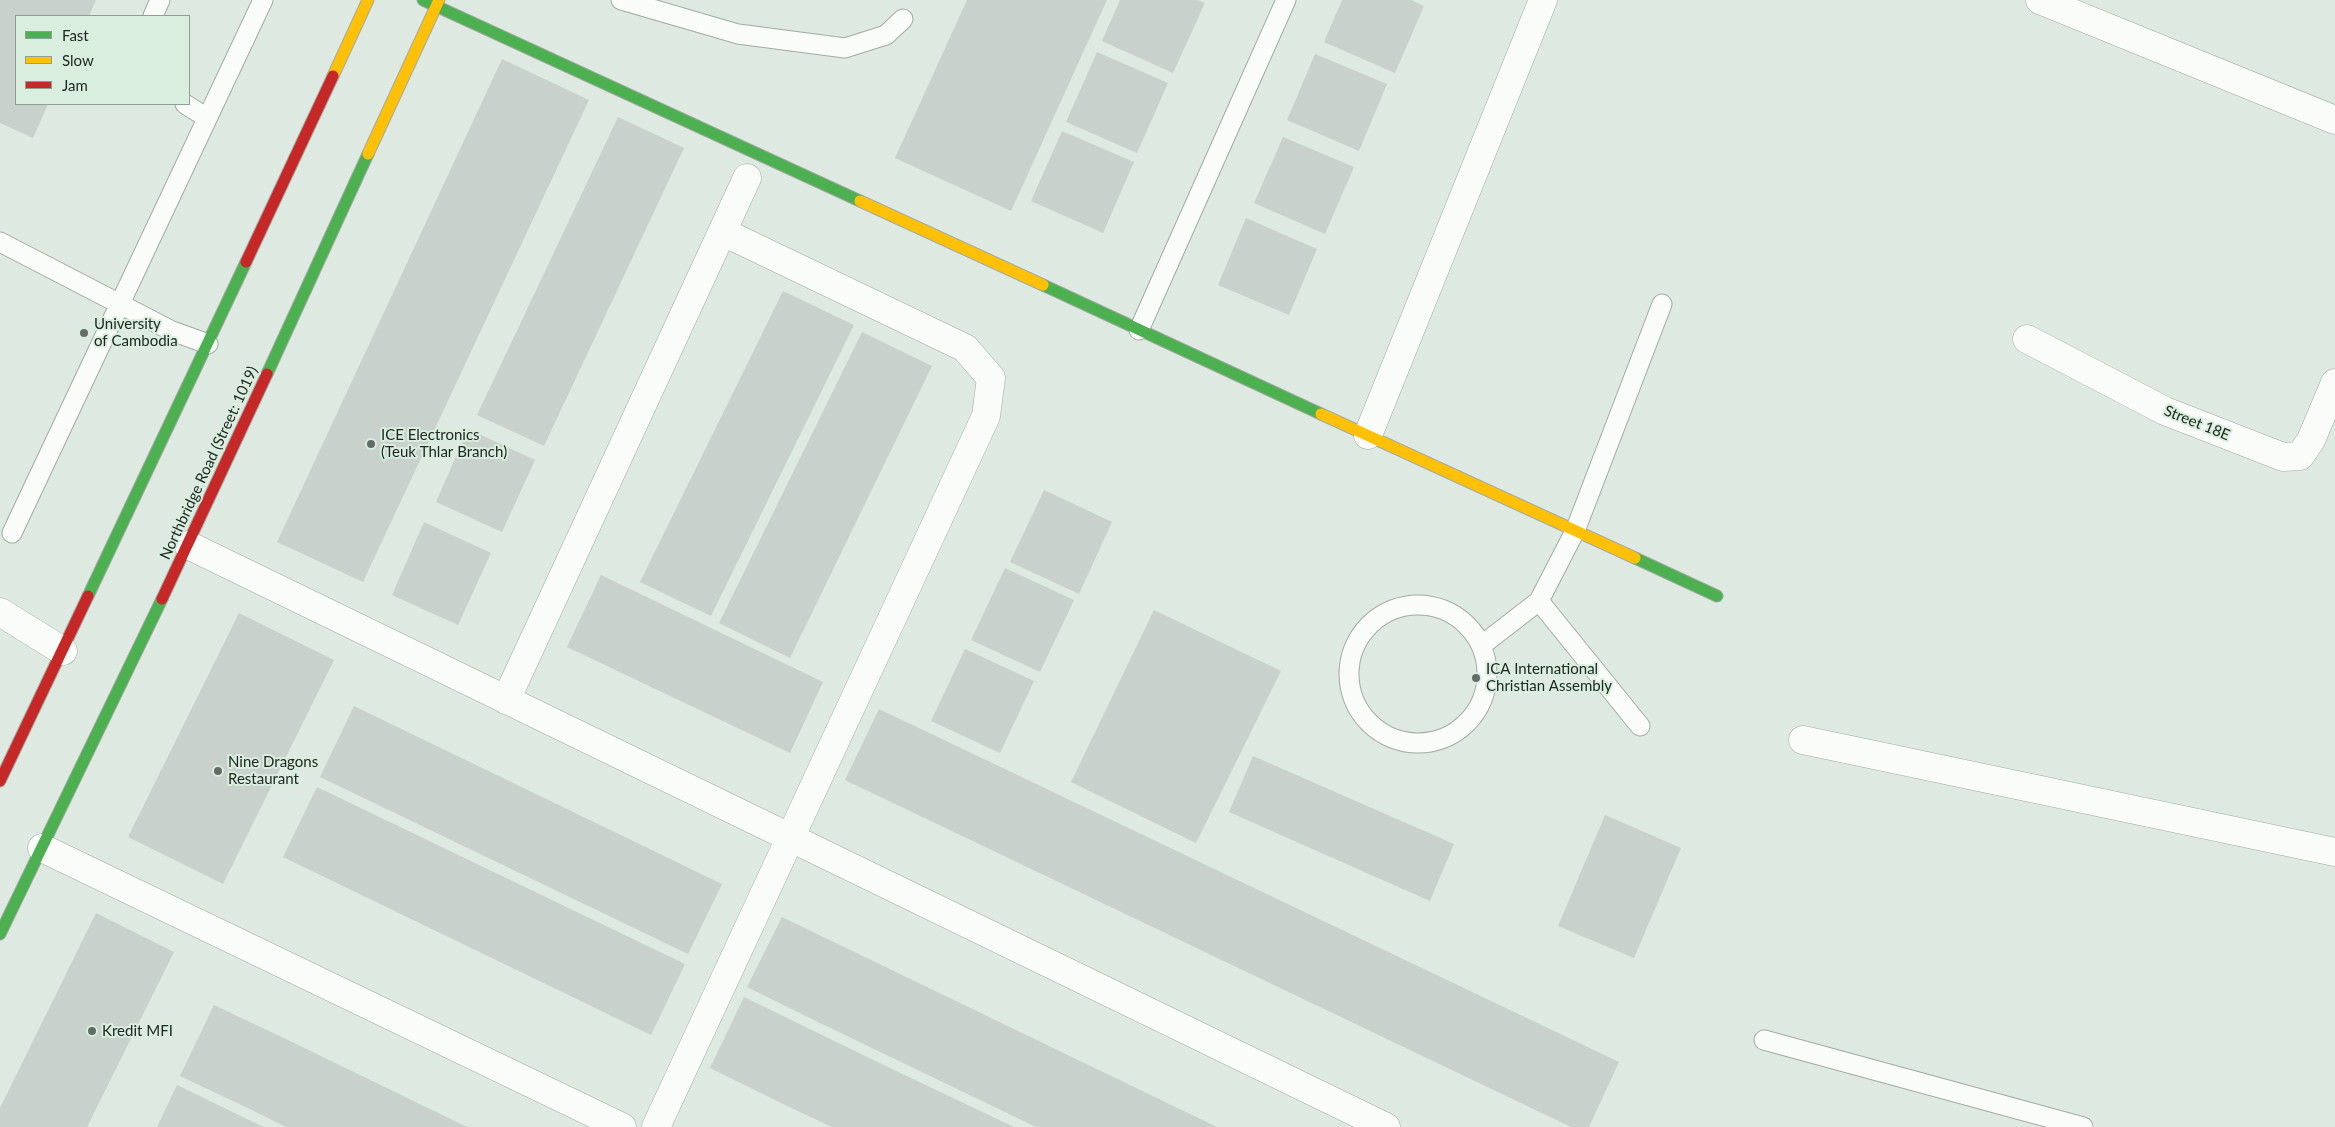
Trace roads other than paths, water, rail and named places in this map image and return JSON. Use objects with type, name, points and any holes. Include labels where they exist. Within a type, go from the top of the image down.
[{"type":"main road","points":[[0,781],[208,344],[368,0]]},
{"type":"main road","points":[[423,0],[438,3],[753,166],[1139,330],[1717,596]]},
{"type":"main road","name":"Northbridge Road (Street: 1019)","points":[[0,934],[188,545],[438,3]]},
{"type":"street","points":[[1368,436],[1543,0]]},
{"type":"street","points":[[2040,0],[2335,120]]},
{"type":"street","points":[[506,700],[753,166]]},
{"type":"street","points":[[656,1127],[986,416],[991,378],[965,348],[723,232]]},
{"type":"street","name":"Street 18E","points":[[2027,339],[2166,412],[2283,457],[2300,456],[2311,440],[2335,383]]},
{"type":"street","points":[[188,545],[1386,1127]]},
{"type":"street","points":[[0,612],[62,651]]},
{"type":"street","points":[[1803,740],[2335,852]]},
{"type":"street","points":[[42,848],[622,1127]]},
{"type":"lane","points":[[152,15],[160,0]]},
{"type":"lane","points":[[12,533],[263,0]]},
{"type":"lane","points":[[621,0],[738,34],[845,48],[886,35],[903,19]]},
{"type":"lane","points":[[1139,330],[1286,0]]},
{"type":"lane","points":[[187,105],[207,118]]},
{"type":"lane","points":[[0,242],[172,331],[208,344]]},
{"type":"lane","points":[[1482,645],[1539,601],[1574,531],[1662,304]]},
{"type":"lane","points":[[1539,601],[1640,726]]},
{"type":"lane","points":[[1425,604],[1449,611],[1468,625],[1482,645],[1488,668],[1486,692],[1476,714],[1458,731],[1440,740],[1419,743],[1399,740],[1380,733],[1365,719],[1354,702],[1348,678],[1351,654],[1362,632],[1379,616],[1401,606],[1425,604]]},
{"type":"lane","points":[[1764,1040],[2083,1127]]},
{"type":"place","name":"University of Cambodia","points":[[84,333]]},
{"type":"place","name":"ICE Electronics (Teuk Thlar Branch)","points":[[371,444]]},
{"type":"place","name":"ICA International Christian Assembly","points":[[1476,678]]},
{"type":"place","name":"Nine Dragons Restaurant","points":[[218,771]]},
{"type":"place","name":"Kredit MFI","points":[[92,1031]]}]
